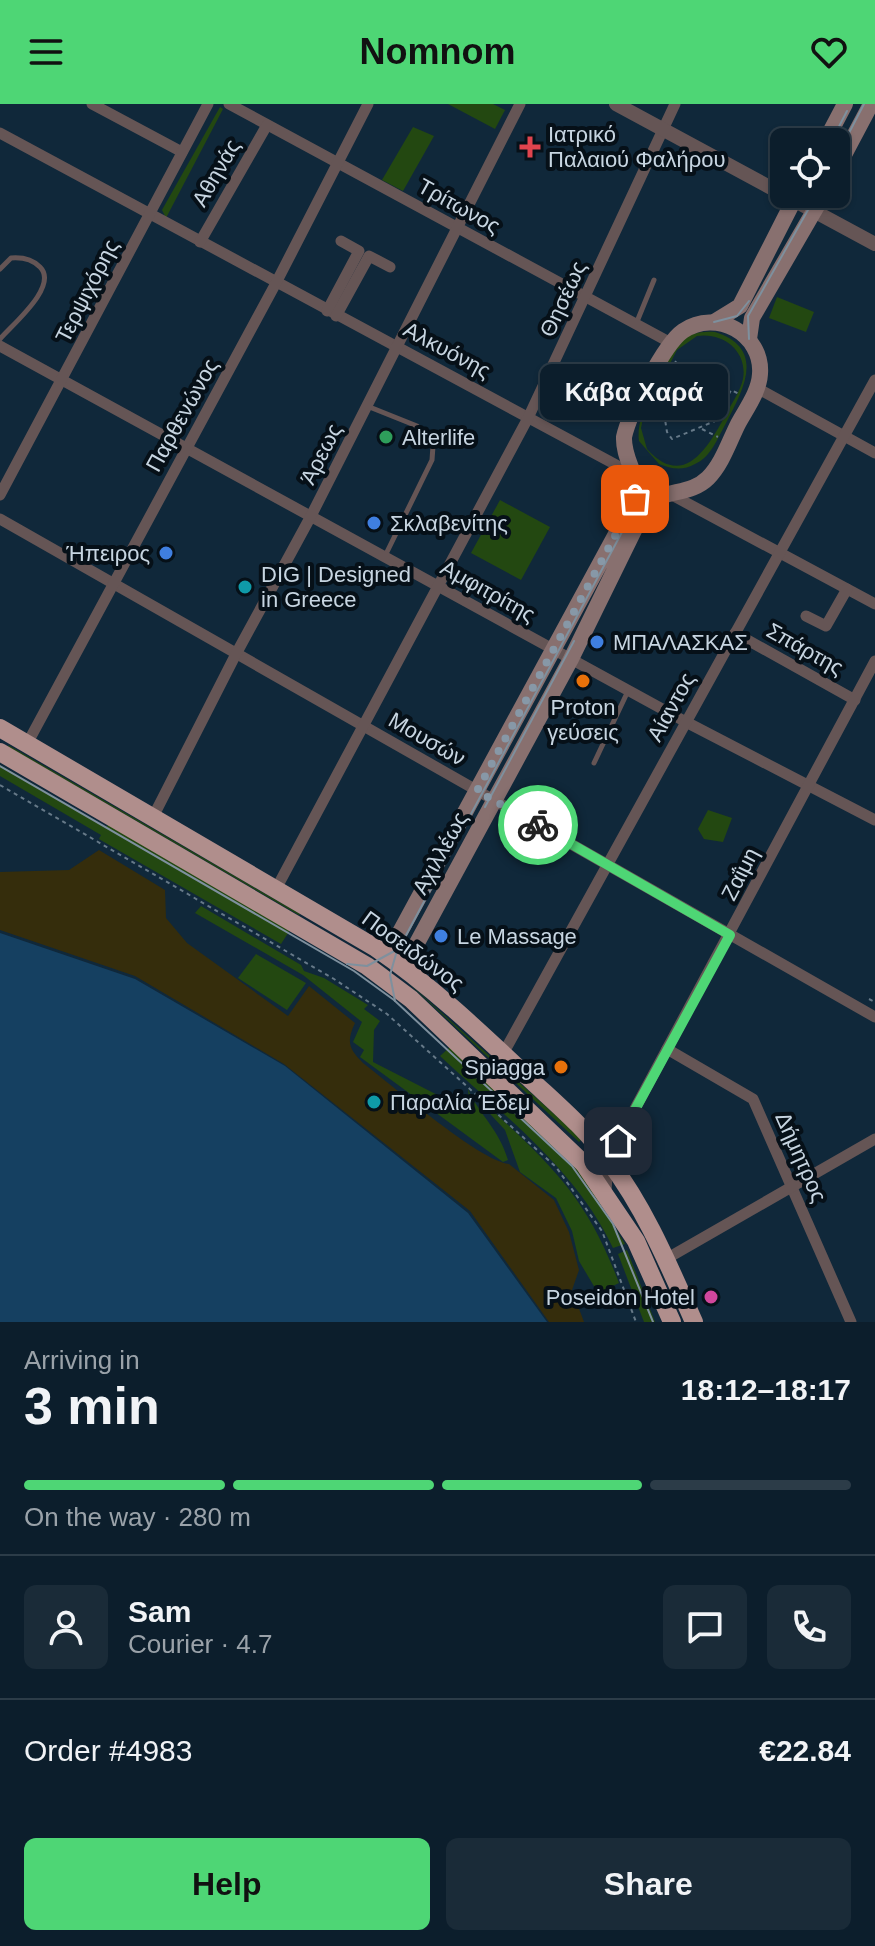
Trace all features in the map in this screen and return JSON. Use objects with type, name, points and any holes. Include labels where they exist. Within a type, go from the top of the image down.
[{"type":"highway","name":"Ποσειδώνος","points":[[0,728],[404,967],[503,1054],[589,1136],[608,1159],[639,1206],[694,1322]]},
{"type":"highway","name":"Ποσειδώνος","points":[[0,752],[390,983],[562,1141],[606,1192],[636,1241],[672,1322]]},
{"type":"main road","points":[[832,128],[845,104]]},
{"type":"main road","points":[[850,144],[871,104]]},
{"type":"main road","points":[[714,322],[737,329],[749,339],[760,362],[754,394],[707,479],[688,491],[641,502],[635,475],[625,454],[626,429],[667,349],[690,327],[714,322],[740,306],[789,208]]},
{"type":"main road","points":[[749,339],[752,318],[817,208]]},
{"type":"main road","name":"Αλκυόνης","points":[[635,475],[670,494]]},
{"type":"main road","name":"Αχιλλέως","points":[[383,954],[393,945],[552,648],[641,502]]},
{"type":"main road","name":"Αχιλλέως","points":[[404,967],[571,659],[641,502]]},
{"type":"street","points":[[92,104],[182,152]]},
{"type":"street","name":"Τερψιχόρης","points":[[0,495],[208,104]]},
{"type":"street","name":"Τρίτωνος","points":[[229,104],[636,325],[667,349]]},
{"type":"street","name":"Παρθενώνος","points":[[27,744],[276,283],[368,104]]},
{"type":"street","name":"Άρεως","points":[[152,819],[311,516],[520,104]]},
{"type":"street","points":[[616,104],[770,184]]},
{"type":"street","name":"Θησέως","points":[[276,889],[528,418],[675,104]]},
{"type":"street","name":"Αθηνάς","points":[[200,242],[267,125]]},
{"type":"street","name":"Αλκυόνης","points":[[0,133],[635,475]]},
{"type":"street","points":[[811,208],[875,244]]},
{"type":"street","points":[[331,313],[359,251],[341,241]]},
{"type":"street","points":[[331,313],[369,256],[390,267]]},
{"type":"street","name":"Αμφιτρίτης","points":[[0,346],[686,722],[875,820]]},
{"type":"street","name":"Αίαντος","points":[[503,1054],[875,380]]},
{"type":"street","points":[[754,394],[875,453]]},
{"type":"street","name":"Αλκυόνης","points":[[670,494],[875,604]]},
{"type":"street","name":"Μουσών","points":[[0,519],[875,1017]]},
{"type":"street","points":[[806,616],[826,626],[847,589]]},
{"type":"street","name":"Σπάρτης","points":[[735,633],[855,700]]},
{"type":"street","name":"Ζαΐμη","points":[[606,1192],[608,1159],[875,661]]},
{"type":"street","name":"Δήμητρος","points":[[667,1049],[753,1099],[851,1322]]},
{"type":"street","points":[[666,1259],[875,1139]]},
{"type":"lane","points":[[0,269],[11,258],[27,258],[44,271],[46,278],[44,290],[0,339]]},
{"type":"lane","points":[[636,325],[654,280]]},
{"type":"lane","points":[[367,406],[417,426],[433,446],[432,460],[385,557]]},
{"type":"lane","points":[[594,763],[629,690]]},
{"type":"path","points":[[667,349],[678,362],[661,394],[668,435],[676,440],[715,421],[731,390],[754,394]]},
{"type":"path","points":[[701,429],[728,443]]},
{"type":"path","points":[[0,785],[334,979],[387,1014],[523,1135],[580,1196],[602,1231],[636,1322]]},
{"type":"path","points":[[869,999],[875,1002]]},
{"type":"green space","points":[[448,104],[493,104],[505,110],[495,129]]},
{"type":"green space","points":[[220,107],[223,109],[166,218],[162,210]]},
{"type":"green space","points":[[413,127],[434,136],[403,191],[382,180]]},
{"type":"green space","points":[[777,297],[814,312],[806,332],[769,318]]},
{"type":"green space","points":[[701,332],[715,332],[741,349],[746,360],[746,372],[738,399],[705,457],[686,468],[659,464],[639,441],[641,418],[651,389],[679,342]],"holes":[[[697,336],[724,340],[732,346],[742,360],[743,379],[702,452],[683,465],[672,465],[647,449],[641,428],[644,414],[677,350]]]},
{"type":"green space","points":[[500,500],[550,527],[521,580],[471,553]]},
{"type":"green space","points":[[8,745],[300,914],[299,915]]},
{"type":"green space","points":[[0,765],[106,827],[109,824],[290,930],[281,944],[104,842],[99,839],[101,835],[0,776]]},
{"type":"green space","points":[[708,810],[732,818],[723,842],[704,839],[698,829]]},
{"type":"green space","points":[[201,906],[301,965],[304,971],[324,978],[368,1005],[364,1009],[380,1021],[374,1030],[373,1062],[463,1108],[469,1101],[468,1089],[500,1140],[508,1160],[503,1162],[360,1057],[364,1050],[353,1042],[362,1022],[303,975],[195,913]]},
{"type":"green space","points":[[256,954],[306,983],[287,1010],[238,978]]},
{"type":"green space","points":[[403,978],[582,1139],[579,1142]]},
{"type":"green space","points":[[450,1047],[582,1174],[625,1244],[613,1248],[598,1219],[559,1168],[440,1056]]},
{"type":"green space","points":[[480,1099],[563,1181],[593,1226],[619,1283],[598,1293],[579,1261],[572,1231],[556,1198],[520,1172],[505,1130],[478,1101]]},
{"type":"green space","points":[[627,1250],[655,1322],[644,1322],[618,1254]]},
{"type":"sand","name":"Παραλία Έδεμ","points":[[99,850],[165,890],[166,918],[187,943],[288,1016],[309,986],[355,1023],[350,1045],[363,1063],[457,1136],[477,1150],[509,1164],[554,1200],[569,1232],[579,1270],[572,1290],[584,1322],[549,1322],[470,1211],[284,1064],[135,976],[0,930],[0,872],[69,870]]},
{"type":"water","points":[[0,933],[135,979],[285,1066],[468,1213],[547,1322],[0,1322]]},
{"type":"tram line","points":[[850,131],[864,104]]},
{"type":"tram line","points":[[838,128],[847,111]]},
{"type":"tram line","points":[[749,339],[748,316],[809,208]]},
{"type":"tram line","points":[[714,322],[737,316],[749,301]]},
{"type":"tram line","points":[[395,1001],[390,975],[396,954],[629,519],[635,499]]},
{"type":"tram line","points":[[485,807],[574,641]]},
{"type":"tram line","points":[[0,766],[354,971],[394,1000],[572,1166],[613,1224],[653,1322]]},
{"type":"tram line","points":[[347,964],[367,966],[398,949]]},
{"type":"way so far","points":[[538,825],[477,791],[635,499]]},
{"type":"place","name":"Ιατρικό Παλαιού Φαλήρου","points":[[530,147]]},
{"type":"place","name":"Alterlife","points":[[386,437]]},
{"type":"place","name":"Κάβα Χαρά","points":[[635,499]]},
{"type":"place","name":"Σκλαβενίτης","points":[[374,523]]},
{"type":"place","name":"Ήπειρος","points":[[166,553]]},
{"type":"place","name":"DIG | Designed in Greece","points":[[245,587]]},
{"type":"place","name":"ΜΠΑΛΑΣΚΑΣ","points":[[597,642]]},
{"type":"place","name":"Proton γεύσεις","points":[[583,681]]},
{"type":"place","name":"Le Massage","points":[[441,936]]},
{"type":"place","name":"Spiagga","points":[[561,1067]]},
{"type":"place","name":"Παραλία Έδεμ","points":[[374,1102]]},
{"type":"place","name":"Poseidon Hotel","points":[[711,1297]]},
{"type":"route","points":[[538,825],[730,935],[618,1141]]}]
